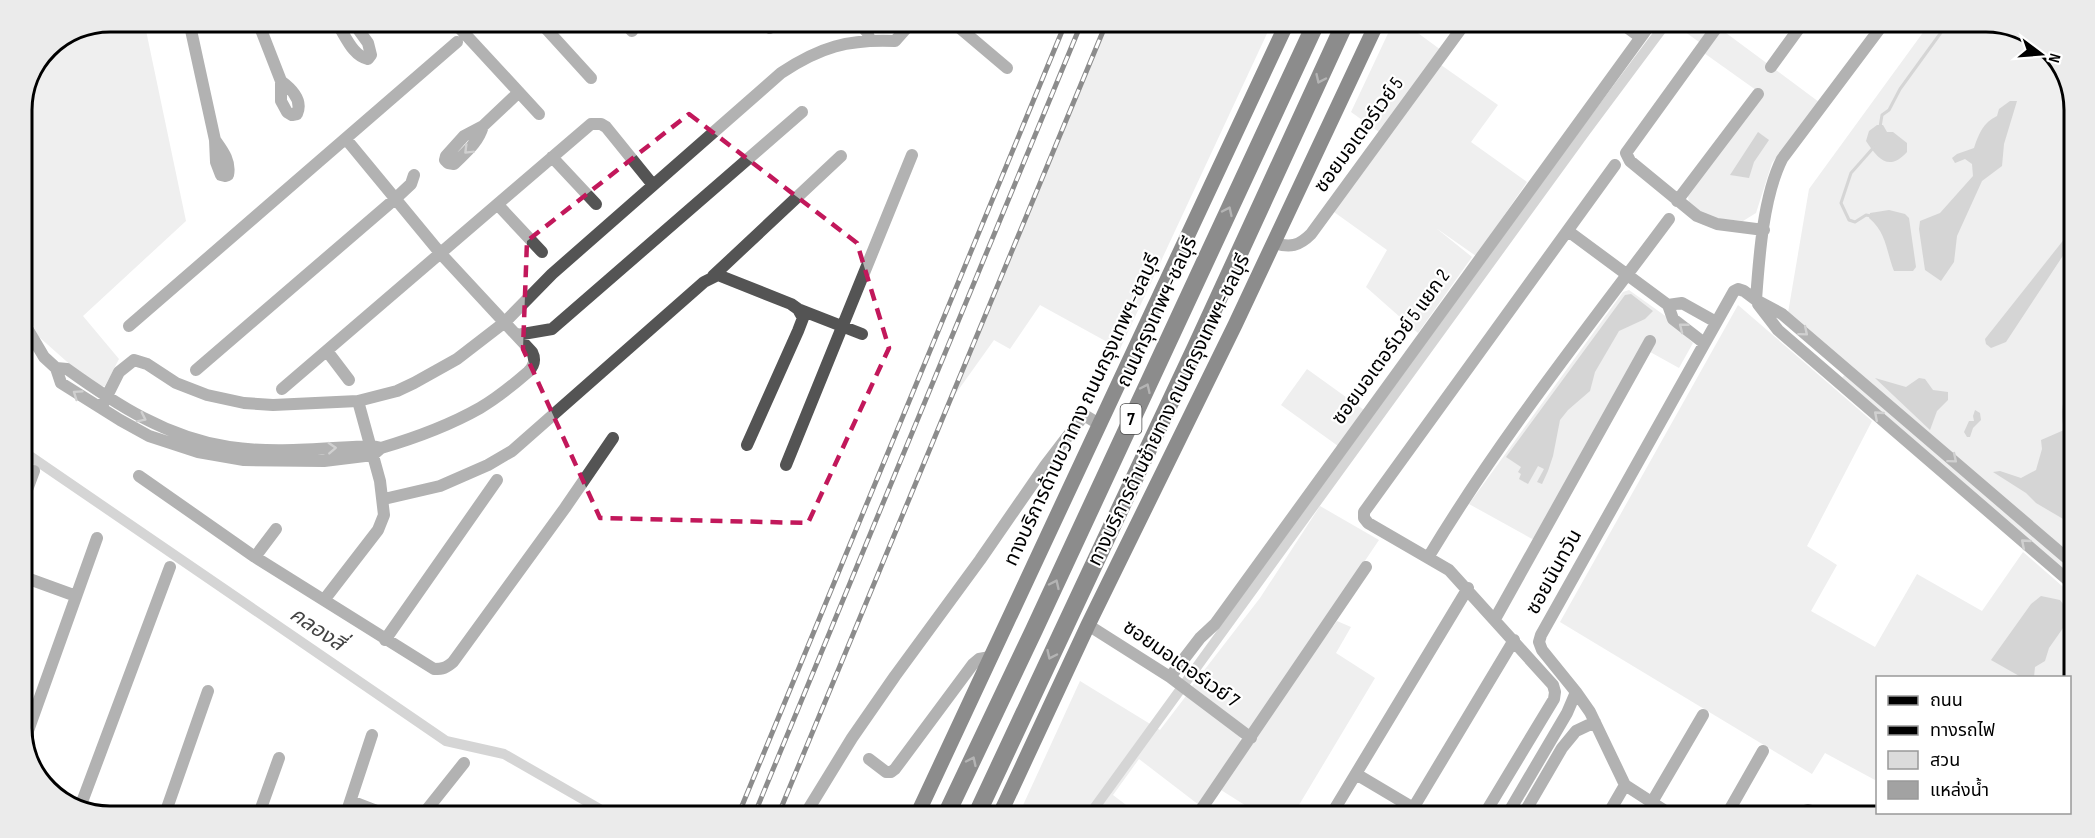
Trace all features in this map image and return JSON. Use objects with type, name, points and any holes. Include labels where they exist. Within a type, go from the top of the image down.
[{"type":"highway","name":"ถนนกรุงเทพฯ-ชลบุรี","points":[[950,806],[1312,31]]},
{"type":"highway","name":"7","points":[[981,806],[1341,31]]},
{"type":"main road","name":"ทางบริการด้านขวาทาง ถนนกรุงเทพฯ-ชลบุรี","points":[[921,806],[1283,31]]},
{"type":"main road","name":"ทางบริการด้านซ้ายทาง ถนนกรุงเทพฯ-ชลบุรี","points":[[1004,806],[1088,625],[1274,243],[1373,31]]},
{"type":"street","points":[[191,31],[215,140]]},
{"type":"street","points":[[262,31],[281,81]]},
{"type":"street","points":[[342,31],[354,50],[361,57],[368,59],[371,55],[368,43],[360,31]]},
{"type":"street","points":[[462,31],[539,114]]},
{"type":"street","points":[[548,31],[591,78]]},
{"type":"street","points":[[866,31],[870,40]]},
{"type":"street","points":[[104,403],[119,372],[134,360],[147,364],[176,383],[207,395],[244,403],[273,405],[358,401],[397,391],[457,359],[505,322],[552,273],[781,73],[807,56],[846,43],[870,40],[895,41],[904,31]]},
{"type":"street","points":[[963,31],[1007,68]]},
{"type":"street","name":"ซอยมอเตอร์เวย์ 5","points":[[1274,243],[1289,247],[1304,241],[1311,234],[1459,31]]},
{"type":"street","points":[[1632,31],[1640,37]]},
{"type":"street","name":"ซอยมอเตอร์เวย์ 5 แยก 2","points":[[1172,678],[1200,638],[1215,624],[1645,31]]},
{"type":"street","points":[[1714,31],[1626,153],[1630,161],[1697,216],[1707,221],[1764,230]]},
{"type":"street","points":[[1771,68],[1797,31]]},
{"type":"street","points":[[1878,31],[1782,159],[1776,171],[1764,230],[1756,300],[1778,330],[2064,577]]},
{"type":"street","points":[[129,326],[457,42]]},
{"type":"street","points":[[483,126],[519,92]]},
{"type":"street","points":[[1677,201],[1758,94]]},
{"type":"street","points":[[517,335],[552,330],[802,112]]},
{"type":"street","points":[[282,389],[591,124],[601,124],[610,131],[653,185]]},
{"type":"street","points":[[31,336],[44,357],[57,368],[67,369],[104,403],[162,427],[229,447],[265,450],[375,450],[404,441],[469,414],[499,395],[533,368],[532,352],[441,254],[346,139]]},
{"type":"street","points":[[786,465],[912,155]]},
{"type":"street","points":[[384,499],[440,486],[488,465],[528,439],[573,396],[713,276],[841,156]]},
{"type":"street","points":[[552,157],[596,204]]},
{"type":"street","points":[[1489,806],[1554,699],[1553,685],[1468,588],[1449,570],[1429,556],[1368,523],[1364,518],[1364,512],[1615,165]]},
{"type":"street","points":[[196,370],[395,199],[411,184],[414,175]]},
{"type":"street","points":[[498,205],[542,252]]},
{"type":"street","points":[[1429,556],[1458,507],[1510,432],[1670,219]]},
{"type":"street","points":[[1568,231],[1668,305],[1673,319],[1704,343]]},
{"type":"street","points":[[713,276],[722,275],[798,309],[862,334]]},
{"type":"street","name":"ซอยนันทวัน","points":[[1625,785],[1595,722],[1576,692],[1542,650],[1539,642],[1734,291],[1738,289],[1744,291],[1782,314],[2064,555]]},
{"type":"street","points":[[1668,305],[1682,303],[1716,322]]},
{"type":"street","points":[[747,445],[802,322],[803,318],[798,309]]},
{"type":"street","points":[[1495,619],[1650,341]]},
{"type":"street","points":[[327,351],[350,380]]},
{"type":"street","points":[[1817,363],[1827,352]]},
{"type":"street","points":[[324,600],[382,523],[384,514],[384,499],[375,450],[358,401]]},
{"type":"street","points":[[810,806],[852,738],[1045,466],[1084,415],[1099,424]]},
{"type":"street","points":[[139,476],[255,557],[434,669],[446,668],[453,662],[613,438]]},
{"type":"street","points":[[32,477],[34,471]]},
{"type":"street","points":[[385,640],[497,480]]},
{"type":"street","points":[[255,557],[276,529]]},
{"type":"street","points":[[32,720],[97,538]]},
{"type":"street","points":[[82,801],[170,567]]},
{"type":"street","points":[[1204,806],[1366,567]]},
{"type":"street","points":[[32,580],[76,597]]},
{"type":"street","points":[[1336,806],[1468,588]]},
{"type":"street","name":"ซอยมอเตอร์เวย์ 7","points":[[1088,625],[1172,678],[1251,738]]},
{"type":"street","points":[[1415,806],[1514,640]]},
{"type":"street","points":[[869,759],[886,772],[896,768],[973,664],[979,659],[990,657]]},
{"type":"street","points":[[168,806],[207,691]]},
{"type":"street","points":[[1512,806],[1567,713],[1576,692]]},
{"type":"street","points":[[1652,802],[1703,715]]},
{"type":"street","points":[[1528,806],[1562,748],[1576,731],[1595,722]]},
{"type":"street","points":[[349,806],[372,735]]},
{"type":"street","points":[[1732,806],[1763,751]]},
{"type":"street","points":[[262,806],[279,758]]},
{"type":"street","points":[[430,806],[464,763]]},
{"type":"street","points":[[1356,774],[1402,806]]},
{"type":"street","points":[[1613,806],[1625,785],[1658,806]]},
{"type":"highlighted area","points":[[689,114],[857,243],[889,348],[808,523],[600,518],[523,349],[527,241]]},
{"type":"green space","points":[[109,31],[146,31],[186,221],[83,316],[119,359],[105,386],[93,385],[38,336],[31,322],[31,109],[37,79],[54,54],[79,37]]},
{"type":"green space","points":[[1105,31],[1268,31],[1120,349],[1040,305],[1010,349],[994,340],[954,396],[949,396]]},
{"type":"green space","points":[[1389,31],[1415,31],[1441,50],[1379,132],[1351,112]]},
{"type":"green space","points":[[1684,31],[1723,31],[1819,102],[1772,163],[1756,213],[1743,221],[1714,218],[1689,206],[1688,195],[1763,95],[1704,53],[1699,42]]},
{"type":"green space","points":[[1924,31],[1996,32],[2020,39],[2041,54],[2047,62],[2056,75],[2063,104],[2064,548],[1788,313],[1809,189]]},
{"type":"green space","points":[[1441,65],[1498,105],[1471,142],[1527,182],[1476,256],[1436,228],[1472,257],[1418,333],[1366,287],[1387,250],[1334,212]]},
{"type":"green space","points":[[1629,290],[1664,315],[1693,343],[1679,368],[1643,348],[1534,540],[1469,504],[1623,292]]},
{"type":"green space","points":[[1738,305],[1872,421],[1807,546],[1837,565],[1811,611],[1875,647],[1917,574],[1982,611],[2023,552],[2064,587],[2064,676],[1876,676],[1875,780],[1825,753],[1812,774],[1560,622]]},
{"type":"green space","points":[[1307,369],[1364,410],[1338,446],[1281,405]]},
{"type":"green space","points":[[1846,373],[2064,561],[2064,571],[1841,379]]},
{"type":"green space","points":[[1320,506],[1379,540],[1250,731],[1192,686],[1260,598]]},
{"type":"green space","points":[[1337,621],[1351,627],[1336,653],[1375,678],[1298,806],[1246,806],[1221,790],[1299,673]]},
{"type":"green space","points":[[1080,681],[1160,730],[1186,696],[1240,736],[1241,744],[1199,805],[1139,759],[1113,795],[1127,806],[1023,806]]},
{"type":"water","points":[[2034,49],[2044,57],[2042,59],[2036,56]]},
{"type":"water","points":[[2010,101],[2017,101],[2004,144],[2002,166],[1982,181],[1957,236],[1954,262],[1941,281],[1925,270],[1919,229],[1920,221],[1940,213],[1973,176],[1972,164],[1965,159],[1955,163],[1952,158],[1974,148],[1985,125],[1997,116],[1999,109]]},
{"type":"water","points":[[1877,125],[1883,125],[1887,132],[1893,132],[1907,143],[1907,152],[1901,158],[1895,161],[1884,161],[1870,147],[1866,141],[1869,131]]},
{"type":"water","points":[[1758,132],[1769,140],[1754,162],[1749,178],[1730,175]]},
{"type":"water","points":[[1889,210],[1905,214],[1909,218],[1916,267],[1913,271],[1894,271],[1883,236],[1869,218],[1870,213]]},
{"type":"water","points":[[2063,240],[2063,255],[2006,342],[1991,348],[1986,344],[1985,339]]},
{"type":"water","points":[[1631,294],[1653,311],[1645,319],[1619,331],[1595,372],[1590,391],[1560,420],[1553,456],[1542,484],[1537,482],[1544,469],[1538,466],[1528,484],[1519,479],[1521,474],[1518,472],[1521,467],[1506,457],[1625,295]]},
{"type":"water","points":[[1875,378],[1906,387],[1919,378],[1925,379],[1933,390],[1948,392],[1948,400],[1937,411],[1930,430]]},
{"type":"water","points":[[1975,410],[1980,413],[1981,420],[1973,428],[1970,437],[1967,437],[1964,432],[1969,421],[1974,421]]},
{"type":"water","points":[[2064,430],[2064,519],[2036,503],[2026,493],[1993,472],[2000,471],[2021,478],[2036,470],[2042,449],[2041,440]]},
{"type":"water","points":[[2041,596],[2060,600],[2064,605],[2064,627],[2049,648],[2045,661],[2035,667],[2034,676],[2019,676],[1991,660],[2031,604]]},
{"type":"waterway","points":[[1096,806],[1660,31]]},
{"type":"waterway","points":[[1880,127],[1882,115],[1889,110],[1900,89],[1942,31]]},
{"type":"waterway","points":[[1871,216],[1866,215],[1855,222],[1849,220],[1841,203],[1851,173],[1874,147]]},
{"type":"waterway","name":"คลองสี่","points":[[32,457],[446,741],[504,754],[595,806]]},
{"type":"railway","points":[[742,806],[1062,31]]},
{"type":"railway","points":[[758,806],[1078,31]]},
{"type":"railway","points":[[782,806],[1103,31]]}]
